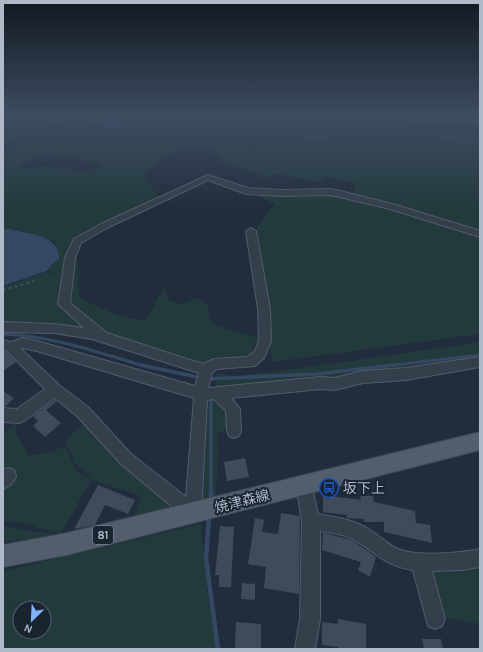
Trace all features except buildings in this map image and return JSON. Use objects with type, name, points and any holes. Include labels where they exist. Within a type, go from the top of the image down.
[{"type":"main road","name":"焼津森線","points":[[3,556],[67,544],[480,442]]},
{"type":"street","points":[[103,337],[64,304],[70,258],[77,241],[104,226],[208,177],[242,188],[246,191],[281,193],[330,192],[340,194],[393,207],[480,234]]},
{"type":"street","points":[[205,510],[203,382],[214,364],[250,362],[260,354],[265,341],[264,309],[251,231]]},
{"type":"street","points":[[3,327],[29,327],[71,331],[103,337],[163,358],[203,382],[218,393],[233,409],[234,431]]},
{"type":"street","points":[[7,346],[22,343],[203,382]]},
{"type":"street","points":[[7,346],[55,390],[83,412],[126,459],[205,510]]},
{"type":"street","points":[[218,393],[321,383],[335,384],[363,377],[406,374],[480,362]]},
{"type":"street","points":[[3,415],[19,416],[55,390]]},
{"type":"street","points":[[304,485],[311,521],[310,619],[305,649]]},
{"type":"street","points":[[311,521],[345,527],[359,533],[378,548],[398,558],[431,563],[468,561],[480,558]]},
{"type":"street","points":[[420,561],[436,619]]},
{"type":"path","points":[[3,290],[38,280]]},
{"type":"green space","points":[[11,148],[187,148],[165,156],[143,174],[158,197],[149,204],[73,243],[60,276],[62,277],[64,303],[86,329],[54,324],[3,321],[3,287],[47,272],[59,276],[46,270],[59,257],[55,241],[23,231],[3,230],[3,151]],"holes":[[[50,155],[81,159],[104,166],[85,172],[48,166],[25,168],[19,167],[35,157]]]},
{"type":"green space","points":[[191,148],[480,148],[480,334],[272,362],[257,227],[275,204],[246,191],[320,196],[353,194],[356,183],[324,176],[320,181],[278,174],[263,178],[246,170],[225,164],[212,151]]},
{"type":"green space","points":[[77,243],[79,297],[111,312],[146,321],[164,286],[170,301],[182,304],[198,298],[208,306],[209,318],[215,325],[258,338],[258,342],[250,354],[240,357],[214,357],[205,365],[106,332],[71,301],[69,289]]},
{"type":"green space","points":[[480,342],[480,364],[215,390],[217,373],[236,376],[281,371]]},
{"type":"green space","points":[[205,397],[224,405],[229,428],[217,434],[218,451],[216,495],[201,503]]},
{"type":"green space","points":[[17,422],[16,434],[29,456],[53,451],[65,446],[77,472],[92,479],[61,533],[37,528],[32,524],[3,521],[3,434]]},
{"type":"green space","points":[[82,425],[87,428],[132,474],[175,507],[135,516],[141,496],[95,481],[76,464],[65,441]]},
{"type":"green space","points":[[201,524],[208,598],[218,649],[3,649],[3,604],[12,603],[12,640],[52,640],[52,600],[12,600],[12,603],[3,603],[3,571]]},
{"type":"green space","points":[[3,526],[56,535],[3,542]]},
{"type":"green space","points":[[480,563],[480,624],[439,617],[425,568]]},
{"type":"water","points":[[9,229],[42,236],[49,240],[54,244],[58,251],[59,259],[50,266],[47,271],[3,286],[3,230]]},
{"type":"waterway","points":[[3,334],[21,335],[57,341],[144,366]]},
{"type":"waterway","points":[[386,366],[480,355]]},
{"type":"waterway","points":[[141,365],[202,378]]},
{"type":"waterway","points":[[207,379],[317,374],[394,365]]},
{"type":"waterway","points":[[211,399],[211,500]]},
{"type":"waterway","points":[[209,516],[206,559],[218,649]]},
{"type":"place","name":"坂下上","points":[[329,488]]}]
